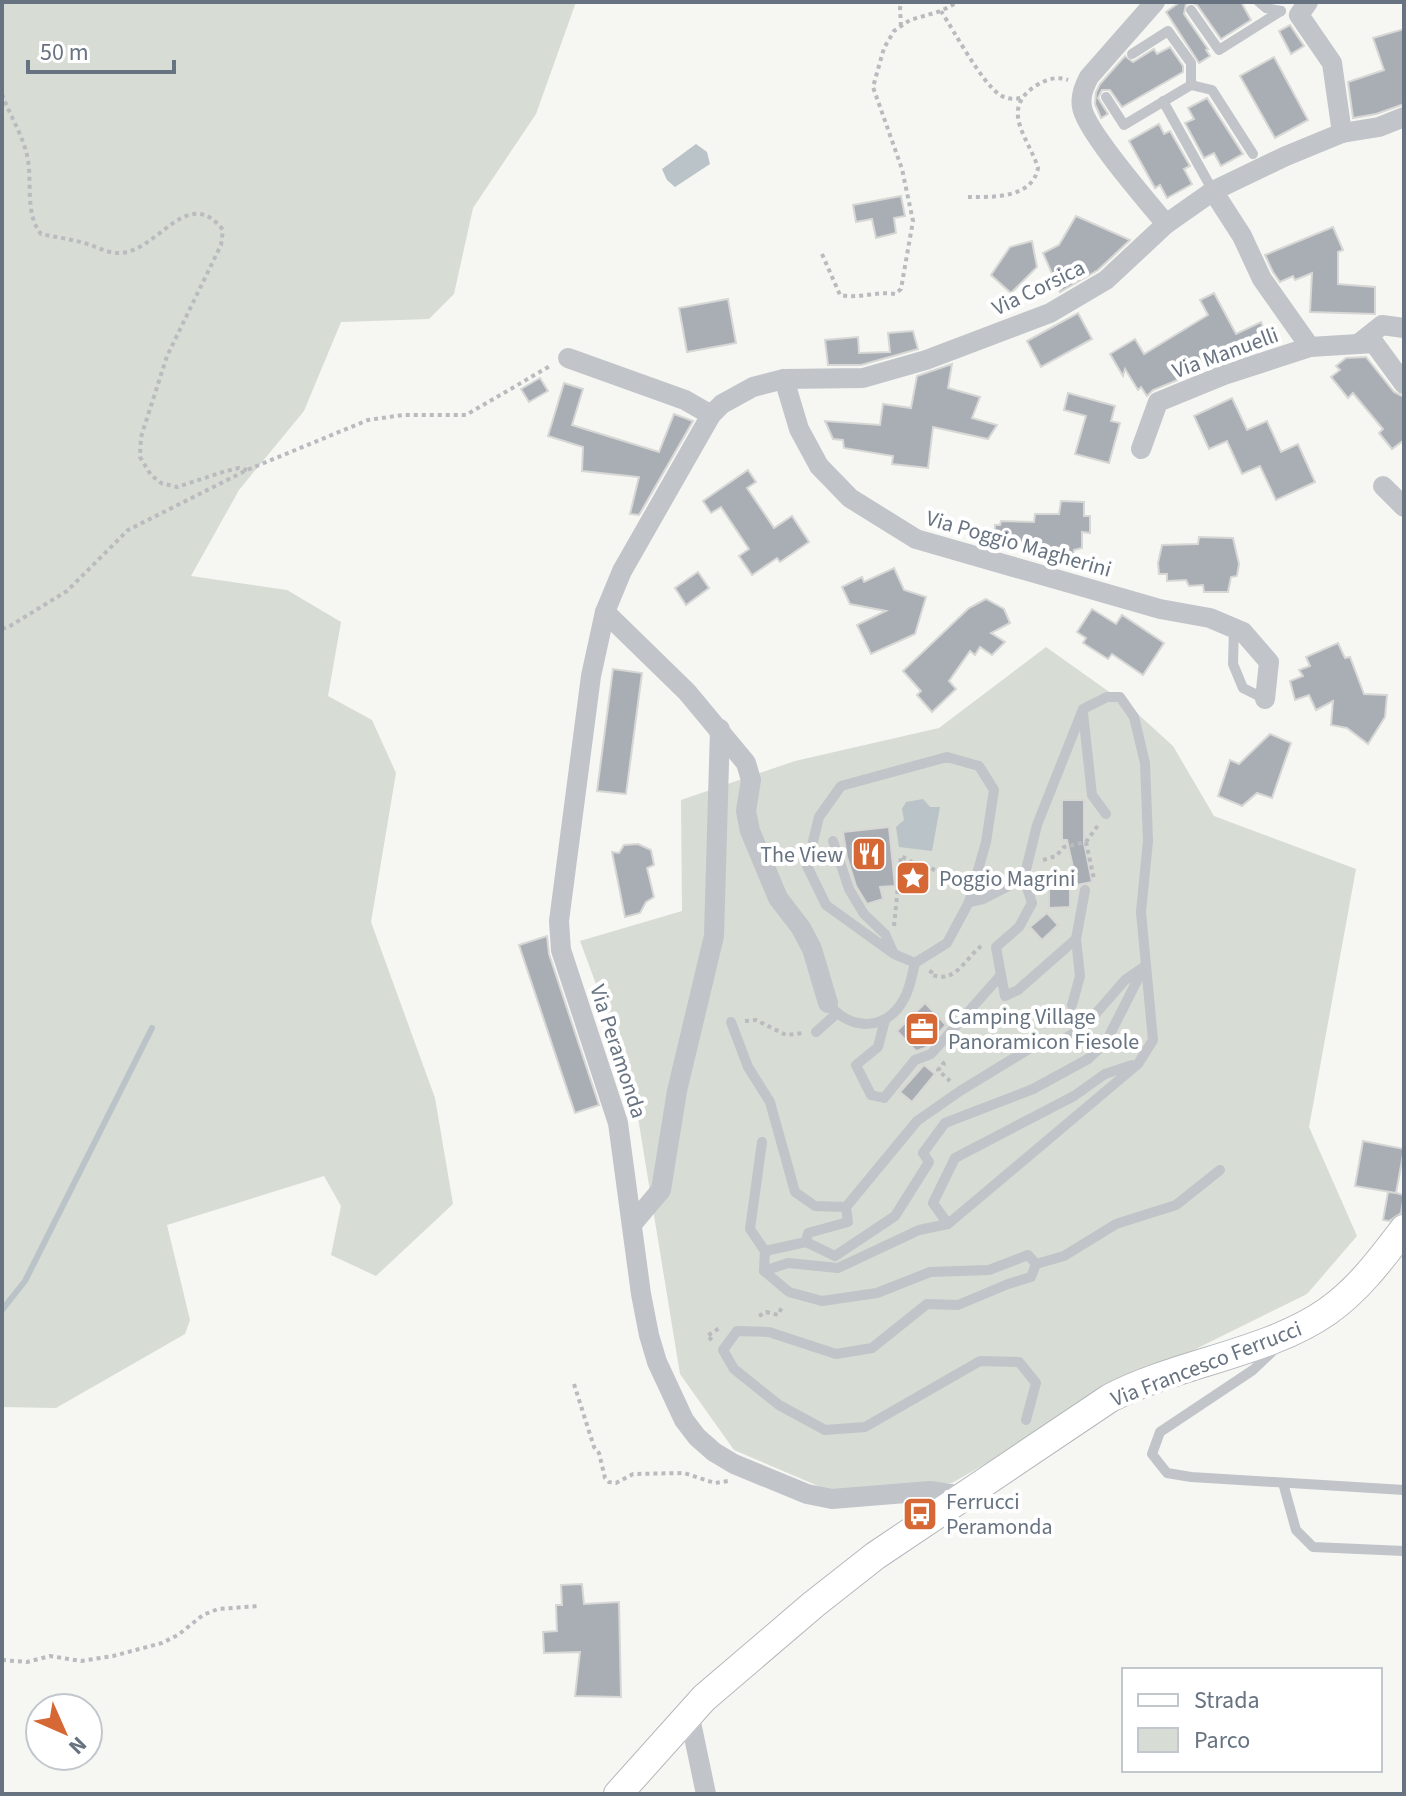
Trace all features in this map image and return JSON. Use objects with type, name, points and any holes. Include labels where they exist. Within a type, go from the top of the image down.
[{"type":"main road","name":"Via Francesco Ferrucci","points":[[618,1794],[689,1713],[779,1633],[870,1559],[1120,1392],[1294,1330],[1342,1301],[1361,1283],[1404,1229]]},
{"type":"street","points":[[1155,2],[1097,66],[1083,89],[1082,107],[1092,130],[1166,224]]},
{"type":"street","points":[[1295,7],[1332,63],[1342,133]]},
{"type":"street","name":"Via Corsica","points":[[711,415],[722,404],[753,387],[784,379],[863,378],[926,360],[1050,313],[1106,280],[1166,224],[1213,191],[1342,133],[1379,127],[1404,117]]},
{"type":"street","name":"Via Manuelli","points":[[1213,191],[1242,236],[1262,279],[1310,347]]},
{"type":"street","points":[[1358,344],[1382,325],[1404,328]]},
{"type":"street","points":[[1358,344],[1374,343],[1404,384]]},
{"type":"street","name":"Via Manuelli","points":[[1141,449],[1158,402],[1224,375],[1310,347],[1358,344]]},
{"type":"street","points":[[568,358],[685,400],[711,415]]},
{"type":"street","name":"Via Poggio Magherini","points":[[784,379],[799,429],[819,466],[850,498],[916,539],[1160,609],[1210,618],[1243,632],[1269,662],[1265,699]]},
{"type":"street","name":"Via Peramonda","points":[[711,415],[622,571],[605,612],[591,676],[559,937],[618,1123],[649,1335],[668,1390],[684,1420],[714,1452],[747,1470],[807,1494],[832,1499],[930,1491],[964,1496]]},
{"type":"street","points":[[1383,486],[1404,507]]},
{"type":"street","points":[[605,612],[661,664],[739,751],[750,770],[746,811],[750,831],[778,898],[801,928],[812,949],[832,1009]]},
{"type":"street","points":[[633,1223],[661,1190],[677,1091],[714,936],[720,729]]},
{"type":"street","points":[[689,1713],[706,1794]]},
{"type":"lane","points":[[1259,2],[1266,8],[1295,7]]},
{"type":"lane","points":[[1191,10],[1219,50],[1295,7]]},
{"type":"lane","points":[[1132,54],[1168,31],[1191,63],[1191,85]]},
{"type":"lane","points":[[1106,97],[1124,125],[1191,85],[1212,90],[1253,154]]},
{"type":"lane","points":[[1163,101],[1213,191]]},
{"type":"lane","points":[[1234,628],[1233,664],[1243,688],[1265,699]]},
{"type":"lane","points":[[764,1271],[788,1263],[838,1268],[919,1230],[948,1224],[1138,1064],[1153,1040],[1141,912],[1148,841],[1145,763],[1134,717],[1120,697],[1107,697],[1082,711],[1037,825],[1024,878],[1032,903],[1019,927],[996,947],[1005,996],[1018,990],[1076,939]]},
{"type":"lane","points":[[1082,711],[1092,795],[1106,814]]},
{"type":"lane","points":[[816,1032],[832,1009],[844,1020],[866,1027],[885,1020],[905,999],[915,963],[947,943],[971,896],[986,842],[994,790],[979,766],[947,757],[841,786],[819,817],[807,866],[826,905],[915,963]]},
{"type":"lane","points":[[833,841],[849,889],[864,914],[885,934],[892,948]]},
{"type":"lane","points":[[971,896],[983,899],[1024,878]]},
{"type":"lane","points":[[1072,1005],[1080,976],[1076,939],[1085,890]]},
{"type":"lane","points":[[806,1242],[808,1233],[848,1222],[846,1207],[917,1121],[1029,1049],[1063,1040],[1085,1026],[1125,980],[1144,967]]},
{"type":"lane","points":[[765,1251],[806,1242],[835,1256],[895,1216],[929,1162],[923,1153],[945,1123],[1033,1089],[1088,1059],[1106,1042],[1144,967]]},
{"type":"lane","points":[[885,1020],[878,1047],[856,1065],[871,1095],[884,1098],[915,1060],[931,1054],[1001,975]]},
{"type":"lane","points":[[731,1022],[748,1067],[770,1102],[795,1192],[815,1206],[846,1207]]},
{"type":"lane","points":[[948,1224],[933,1203],[955,1158],[1074,1096],[1105,1074],[1138,1064]]},
{"type":"lane","points":[[762,1142],[750,1229],[765,1251],[764,1271]]},
{"type":"lane","points":[[1036,1264],[1064,1256],[1116,1224],[1176,1205],[1220,1170]]},
{"type":"lane","points":[[764,1271],[789,1292],[822,1301],[877,1293],[930,1272],[989,1270],[1028,1255],[1036,1264]]},
{"type":"lane","points":[[1026,1420],[1036,1383],[1019,1362],[980,1361],[865,1427],[825,1430],[779,1405],[734,1369],[723,1350],[737,1331],[769,1332],[836,1354],[872,1348],[927,1304],[958,1305],[1031,1277],[1036,1264]]},
{"type":"lane","points":[[1294,1330],[1253,1370],[1160,1432],[1152,1454],[1167,1473],[1404,1490]]},
{"type":"lane","points":[[1283,1483],[1296,1530],[1313,1547],[1404,1551]]},
{"type":"path","points":[[901,26],[902,2]]},
{"type":"path","points":[[822,254],[840,295],[895,294],[901,289],[913,221],[902,169],[873,87],[884,48],[894,31],[910,20],[941,11],[958,2]]},
{"type":"path","points":[[941,11],[989,84],[1000,95],[1015,100],[1024,97],[1039,84],[1055,78],[1071,81],[1083,89]]},
{"type":"path","points":[[2,94],[28,159],[33,224],[41,234],[120,253],[137,249],[174,221],[195,213],[215,219],[223,230],[221,245],[167,356],[141,437],[140,457],[151,475],[161,483],[177,487],[226,471],[247,470]]},
{"type":"path","points":[[968,197],[997,197],[1017,191],[1028,186],[1038,173],[1035,158],[1019,127],[1017,116],[1024,97]]},
{"type":"path","points":[[2,629],[67,591],[128,530],[247,470],[368,420],[403,415],[466,415],[568,358]]},
{"type":"path","points":[[1027,864],[1056,856],[1064,847],[1086,842],[1093,872]]},
{"type":"path","points":[[892,948],[901,856],[915,864],[924,864],[971,896]]},
{"type":"path","points":[[1028,891],[1075,880]]},
{"type":"path","points":[[930,974],[940,978],[953,976],[980,946],[996,947]]},
{"type":"path","points":[[731,1022],[756,1020],[786,1035],[816,1032]]},
{"type":"path","points":[[944,1064],[938,1070],[960,1091]]},
{"type":"path","points":[[574,1384],[594,1447],[599,1453],[602,1471],[609,1482],[616,1483],[633,1474],[684,1473],[725,1483],[747,1470]]},
{"type":"path","points":[[2,1660],[27,1662],[50,1656],[81,1661],[113,1656],[162,1643],[178,1635],[203,1615],[218,1609],[259,1606]]},
{"type":"green space","points":[[2,2],[576,2],[536,114],[473,208],[454,294],[429,319],[341,322],[304,411],[239,490],[191,576],[287,590],[341,622],[328,696],[372,720],[396,773],[371,922],[435,1098],[453,1204],[376,1276],[331,1255],[341,1206],[324,1176],[167,1225],[190,1320],[185,1334],[56,1408],[2,1407]]},
{"type":"green space","points":[[1046,647],[1129,706],[1173,746],[1214,816],[1356,869],[1309,1127],[1357,1236],[1307,1294],[1111,1391],[952,1483],[830,1491],[734,1450],[680,1374],[632,1081],[580,941],[682,911],[681,800],[795,761],[939,728]]},
{"type":"shaded area","points":[[696,144],[707,152],[710,164],[675,187],[662,169]]},
{"type":"shaded area","points":[[923,799],[930,807],[940,807],[932,851],[899,847],[896,827],[904,820],[902,809],[906,802]]},
{"type":"building","points":[[1180,2],[1191,2],[1186,4],[1184,14],[1208,49],[1210,56],[1199,63],[1166,12]]},
{"type":"building","points":[[1191,2],[1241,2],[1251,20],[1221,39],[1197,5]]},
{"type":"building","points":[[1290,25],[1304,46],[1291,54],[1279,31]]},
{"type":"building","points":[[1404,29],[1404,104],[1353,118],[1348,82],[1384,70],[1373,38]]},
{"type":"building","points":[[1170,47],[1183,66],[1183,72],[1122,107],[1110,90],[1102,90],[1098,98],[1108,114],[1101,118],[1095,104],[1096,92],[1125,56],[1133,62],[1154,49],[1157,54]]},
{"type":"building","points":[[1274,57],[1308,120],[1275,138],[1240,76]]},
{"type":"building","points":[[1207,98],[1243,154],[1221,166],[1214,153],[1204,158],[1185,123],[1194,119],[1188,108]]},
{"type":"building","points":[[1159,124],[1164,134],[1170,131],[1190,166],[1184,169],[1192,184],[1167,198],[1160,185],[1155,188],[1129,141]]},
{"type":"building","points":[[901,196],[905,216],[894,218],[896,233],[876,238],[872,219],[856,222],[853,205]]},
{"type":"building","points":[[1076,216],[1130,240],[1098,270],[1060,292],[1043,253],[1059,245]]},
{"type":"building","points":[[1333,227],[1343,250],[1338,252],[1338,284],[1375,287],[1375,314],[1310,312],[1312,273],[1280,282],[1273,272],[1265,255]]},
{"type":"building","points":[[1032,241],[1037,267],[1011,293],[991,275],[1010,247]]},
{"type":"building","points":[[1214,293],[1236,334],[1261,322],[1271,346],[1219,363],[1153,390],[1147,396],[1141,387],[1138,390],[1125,369],[1123,376],[1110,354],[1135,339],[1144,354],[1208,315],[1200,300]]},
{"type":"building","points":[[728,299],[736,343],[687,352],[679,308]]},
{"type":"building","points":[[1078,313],[1092,339],[1041,367],[1027,341]]},
{"type":"building","points":[[913,331],[918,349],[861,365],[828,365],[825,340],[858,337],[859,353],[890,352],[888,333]]},
{"type":"building","points":[[1366,357],[1394,392],[1404,397],[1404,440],[1392,449],[1379,433],[1383,429],[1353,393],[1348,398],[1331,377],[1340,370],[1336,366],[1346,358]]},
{"type":"building","points":[[952,364],[948,388],[980,397],[972,418],[997,425],[988,439],[933,427],[928,468],[892,464],[893,456],[844,448],[843,440],[833,439],[825,421],[880,425],[883,404],[911,408],[917,376]]},
{"type":"building","points":[[540,378],[548,391],[529,402],[521,389]]},
{"type":"building","points":[[564,383],[583,389],[572,425],[659,452],[674,414],[693,421],[639,515],[630,514],[639,477],[582,471],[583,447],[548,436]]},
{"type":"building","points":[[1068,393],[1115,406],[1111,421],[1120,423],[1109,463],[1075,454],[1086,416],[1064,410]]},
{"type":"building","points":[[1232,398],[1247,430],[1267,421],[1281,452],[1298,444],[1315,482],[1276,500],[1260,466],[1242,474],[1227,441],[1209,449],[1194,416]]},
{"type":"building","points":[[748,470],[756,482],[747,488],[774,528],[792,516],[809,542],[780,562],[777,558],[752,575],[739,556],[749,549],[721,507],[711,513],[703,501]]},
{"type":"building","points":[[1061,501],[1084,502],[1084,516],[1090,516],[1090,533],[1082,532],[1082,548],[1074,550],[1073,558],[1059,558],[1053,550],[994,545],[995,525],[1000,525],[1001,521],[1034,522],[1035,514],[1059,514]]},
{"type":"building","points":[[1199,537],[1233,538],[1239,564],[1237,576],[1231,577],[1228,592],[1204,592],[1203,585],[1189,586],[1186,580],[1167,581],[1167,574],[1159,574],[1162,545],[1198,544]]},
{"type":"building","points":[[894,568],[904,590],[926,597],[915,634],[871,654],[857,625],[886,611],[850,604],[842,587],[862,577],[864,582]]},
{"type":"building","points":[[698,572],[709,588],[686,605],[675,588]]},
{"type":"building","points":[[986,599],[1004,609],[1010,623],[991,633],[1005,642],[992,655],[980,647],[975,655],[970,651],[949,681],[956,689],[932,712],[917,695],[921,691],[903,671],[969,608]]},
{"type":"building","points":[[1092,609],[1116,624],[1122,615],[1164,643],[1143,675],[1112,654],[1108,659],[1083,643],[1086,638],[1077,632]]},
{"type":"building","points":[[1338,643],[1345,658],[1350,657],[1364,694],[1387,695],[1385,717],[1368,744],[1347,728],[1331,725],[1333,701],[1316,710],[1309,695],[1295,700],[1290,681],[1303,676],[1299,670],[1310,666],[1306,657]]},
{"type":"building","points":[[613,669],[642,673],[626,794],[597,791]]},
{"type":"building","points":[[1270,734],[1291,743],[1272,798],[1257,793],[1242,806],[1218,796],[1230,760],[1239,764]]},
{"type":"building","points":[[1062,800],[1084,800],[1084,843],[1092,882],[1077,885],[1067,840],[1062,840]]},
{"type":"building","name":"The View","points":[[889,827],[895,886],[880,887],[883,899],[867,904],[856,886],[843,832]]},
{"type":"building","points":[[638,844],[651,850],[654,865],[647,868],[654,897],[646,902],[640,913],[625,917],[612,852],[619,853],[624,845]]},
{"type":"building","points":[[1049,889],[1070,889],[1070,907],[1049,908]]},
{"type":"building","points":[[1047,913],[1058,925],[1042,940],[1030,927]]},
{"type":"building","points":[[547,936],[549,954],[599,1105],[575,1113],[519,945]]},
{"type":"building","name":"Camping Village Panoramicon Fiesole","points":[[925,1003],[946,1025],[925,1048],[916,1051],[897,1031]]},
{"type":"building","points":[[924,1065],[935,1074],[912,1102],[900,1092]]},
{"type":"building","points":[[1363,1141],[1404,1149],[1396,1193],[1355,1186]]},
{"type":"building","points":[[1388,1192],[1404,1195],[1401,1213],[1389,1221],[1383,1220]]},
{"type":"building","points":[[582,1584],[584,1604],[619,1602],[621,1697],[575,1696],[580,1652],[544,1653],[543,1632],[557,1631],[556,1605],[562,1605],[561,1585]]},
{"type":"waterway","points":[[2,1310],[25,1281],[152,1028]]},
{"type":"place","name":"The View","points":[[869,854]]},
{"type":"place","name":"Poggio Magrini","points":[[913,878]]},
{"type":"place","name":"Camping Village Panoramicon Fiesole","points":[[922,1029]]},
{"type":"place","name":"Ferrucci Peramonda","points":[[920,1514]]}]
